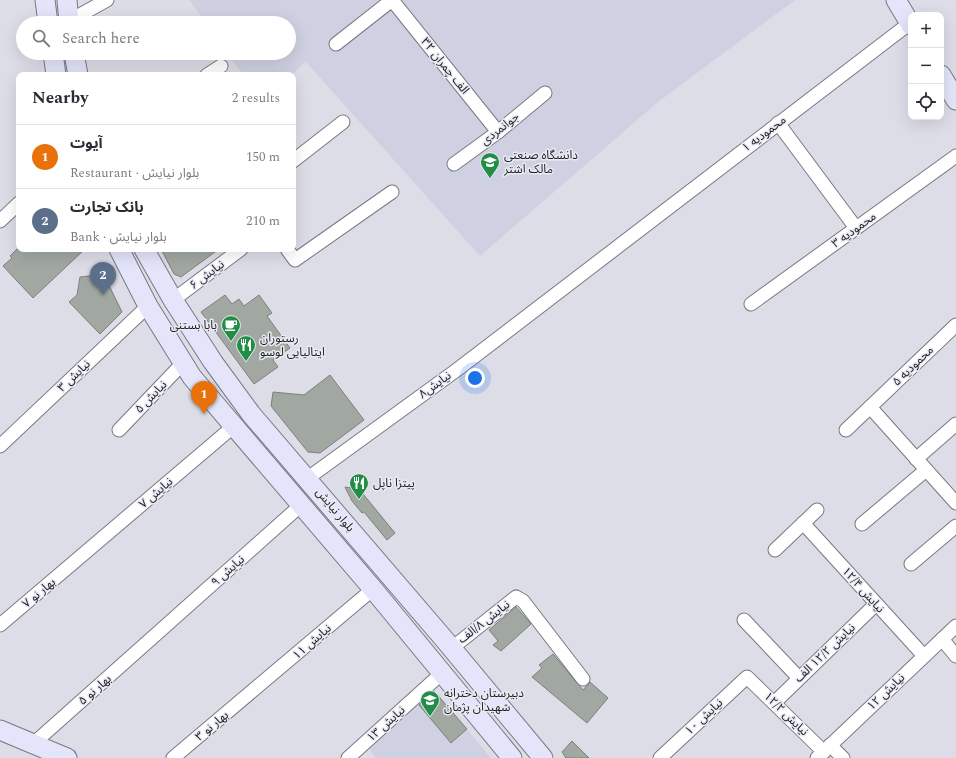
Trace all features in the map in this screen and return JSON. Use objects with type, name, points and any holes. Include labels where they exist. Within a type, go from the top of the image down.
[{"type":"main road","points":[[45,0],[47,16]]},
{"type":"main road","points":[[67,0],[68,16]]},
{"type":"main road","points":[[896,0],[908,21]]},
{"type":"main road","points":[[54,60],[56,72]]},
{"type":"main road","points":[[75,60],[77,72]]},
{"type":"main road","points":[[944,80],[956,100]]},
{"type":"main road","name":"بلوار نیایش","points":[[121,252],[148,306],[192,377],[300,506],[373,589],[512,758]]},
{"type":"main road","name":"بلوار نیایش","points":[[146,252],[173,300],[213,362],[251,414],[308,478],[543,758]]},
{"type":"main road","points":[[2,733],[67,758]]},
{"type":"street","points":[[79,16],[107,0]]},
{"type":"street","points":[[336,44],[392,0]]},
{"type":"street","name":"۳۲ الف چمران","points":[[392,0],[498,132]]},
{"type":"street","name":"۱ محمودیه","points":[[618,246],[908,26]]},
{"type":"street","points":[[212,72],[221,66]]},
{"type":"street","name":"جوانمردی","points":[[454,164],[498,132],[545,93]]},
{"type":"street","points":[[296,159],[343,122]]},
{"type":"street","points":[[778,124],[856,228]]},
{"type":"street","name":"۳ محمودیه","points":[[751,304],[956,156]]},
{"type":"street","points":[[288,252],[294,260],[392,192]]},
{"type":"street","points":[[0,221],[16,206]]},
{"type":"street","name":"نیایش۸","points":[[308,478],[458,368],[618,246]]},
{"type":"street","name":"نیایش ۶","points":[[173,300],[237,252]]},
{"type":"street","name":"نیایش ۳","points":[[0,446],[148,306]]},
{"type":"street","name":"۵ محمودیه","points":[[846,430],[956,325]]},
{"type":"street","name":"نیایش ۵","points":[[119,430],[183,364]]},
{"type":"street","points":[[870,407],[956,503]]},
{"type":"street","points":[[916,458],[956,424]]},
{"type":"street","name":"نیایش ۷","points":[[78,560],[234,426]]},
{"type":"street","points":[[862,524],[926,470]]},
{"type":"street","name":"نیایش ۹","points":[[156,636],[300,506]]},
{"type":"street","points":[[775,550],[816,510]]},
{"type":"street","name":"۱۲/۴ نیایش","points":[[803,523],[924,656]]},
{"type":"street","points":[[911,564],[956,526]]},
{"type":"street","name":"۷ بهار نو","points":[[0,625],[78,560]]},
{"type":"street","name":"نیایش ۱۱","points":[[250,694],[373,589]]},
{"type":"street","name":"نیایش ۸/الف","points":[[452,648],[516,597],[523,601],[583,679]]},
{"type":"street","name":"نیایش ۱۲/۲ الف","points":[[774,703],[876,604]]},
{"type":"street","points":[[744,620],[799,678]]},
{"type":"street","name":"نیایش ۱۲","points":[[824,752],[956,626]]},
{"type":"street","name":"۵ بهار نو","points":[[33,744],[156,636]]},
{"type":"street","points":[[942,639],[956,656]]},
{"type":"street","name":"نیایش ۱۳","points":[[348,758],[442,673]]},
{"type":"street","name":"۱۲/۲ نیایش","points":[[747,677],[824,752],[843,758]]},
{"type":"street","name":"نیایش ۱۰","points":[[660,758],[747,677]]},
{"type":"street","name":"۳ بهار نو","points":[[174,758],[250,694]]},
{"type":"shaded area","name":"دانشگاه صنعتی مالک اشتر","points":[[189,0],[795,0],[658,102],[480,256],[306,62],[294,72],[241,72],[232,60],[296,60],[296,16],[201,16]]},
{"type":"shaded area","name":"دبیرستان دخترانه شهیدان پژمان","points":[[434,691],[491,758],[376,758],[369,748]]},
{"type":"building","points":[[16,250],[16,252],[82,252],[33,298],[3,266],[12,258],[10,256]]},
{"type":"building","points":[[163,252],[215,252],[181,277],[174,274]]},
{"type":"building","points":[[102,271],[122,312],[100,334],[69,302],[77,295],[80,277],[98,275]]},
{"type":"building","points":[[225,295],[232,304],[239,299],[244,306],[259,295],[272,313],[267,316],[290,348],[273,360],[278,367],[254,384],[201,312]]},
{"type":"building","points":[[330,375],[364,420],[320,453],[308,452],[271,406],[273,392],[304,395]]},
{"type":"building","points":[[345,487],[359,489],[395,533],[387,540],[364,512],[362,513],[352,501]]},
{"type":"building","points":[[516,607],[531,624],[501,651],[493,645],[498,641],[489,630]]},
{"type":"building","points":[[553,654],[583,690],[590,682],[608,698],[587,723],[532,677],[542,668],[539,665]]},
{"type":"building","points":[[434,691],[467,729],[451,743],[419,705]]},
{"type":"building","points":[[572,741],[589,758],[566,758],[562,752]]},
{"type":"place","name":"دانشگاه صنعتی مالک اشتر","points":[[490,179]]},
{"type":"place","name":"بانک تجارت","points":[[103,295]]},
{"type":"place","name":"بابا بستنی","points":[[231,342]]},
{"type":"place","name":"رستوران ایتالیایی لوسو","points":[[246,362]]},
{"type":"place","name":"آیوت","points":[[204,414]]},
{"type":"place","name":"پیتزا ناپل","points":[[359,500]]},
{"type":"place","name":"دبیرستان دخترانه شهیدان پژمان","points":[[430,717]]}]
